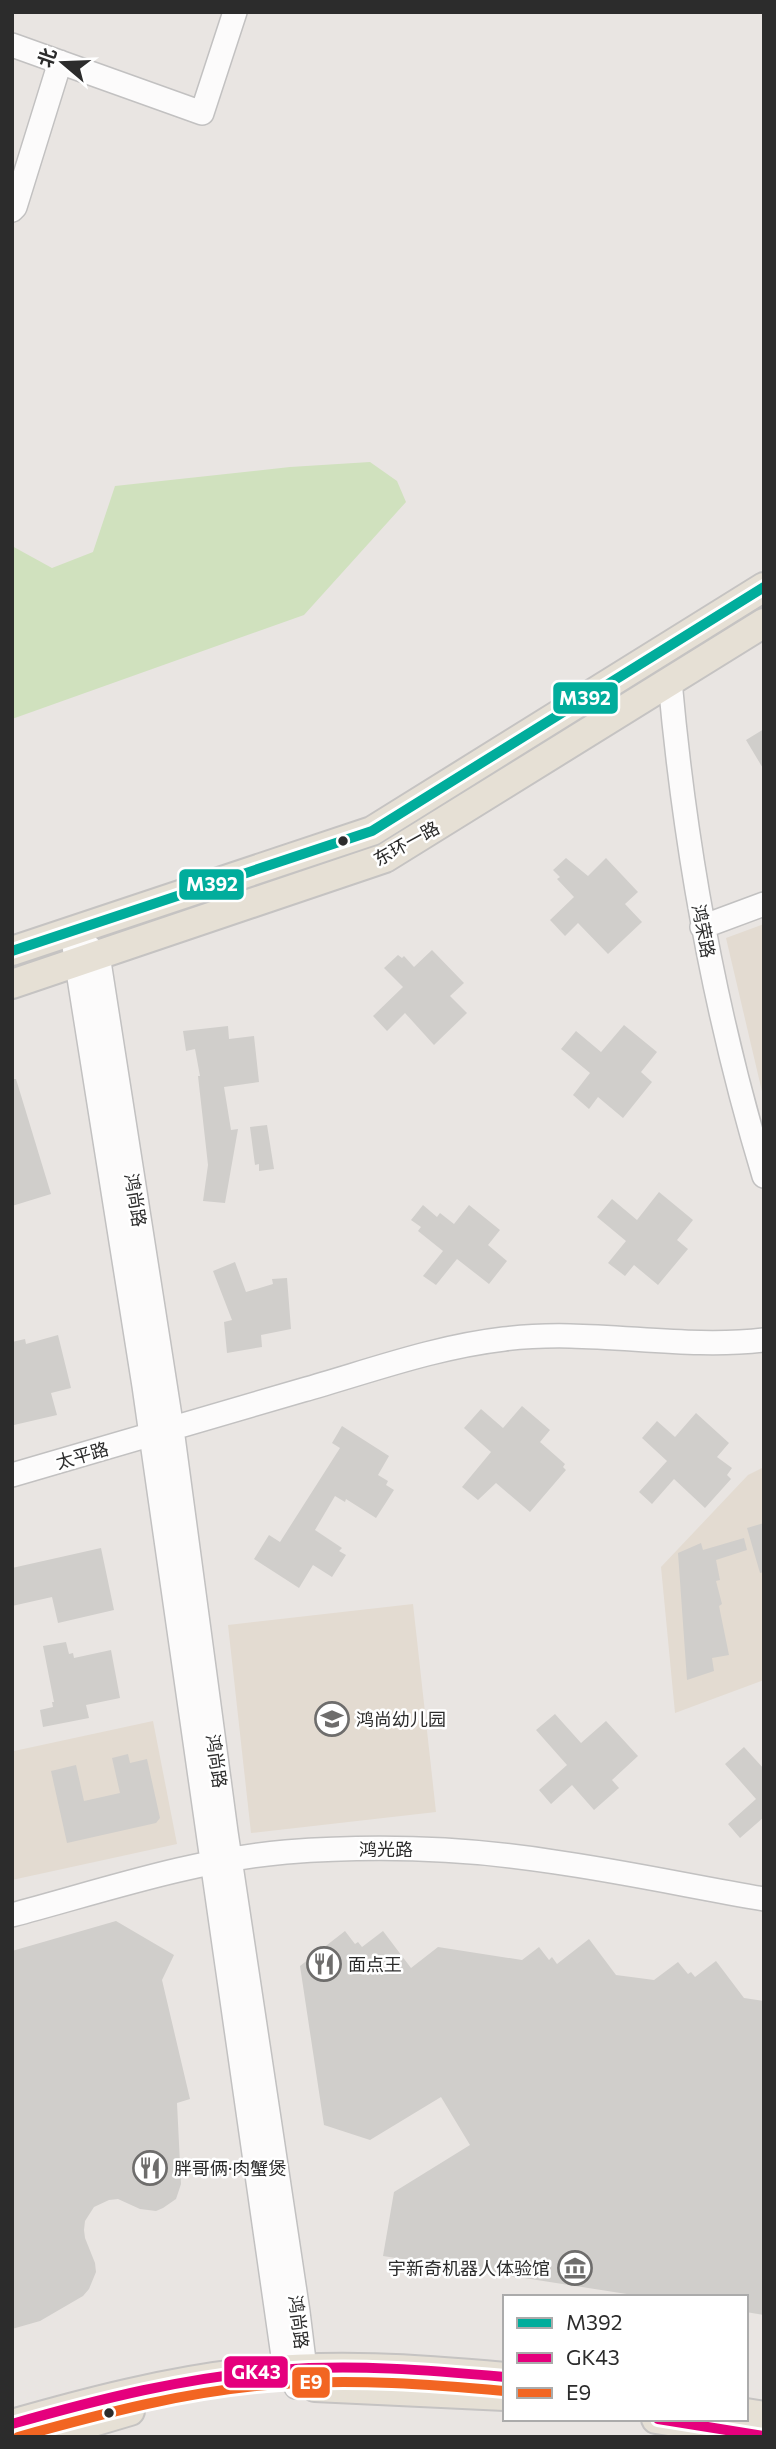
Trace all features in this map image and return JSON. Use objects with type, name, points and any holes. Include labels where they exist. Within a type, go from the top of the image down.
[{"type":"main road","name":"东环一路","points":[[12,951],[372,831],[764,587]]},
{"type":"main road","name":"东环一路","points":[[12,984],[385,858],[764,623]]},
{"type":"main road","points":[[12,2424],[146,2389],[246,2373],[296,2375],[379,2368],[503,2377]]},
{"type":"main road","points":[[42,2437],[127,2411],[296,2375],[335,2387],[503,2396]]},
{"type":"main road","points":[[669,2421],[764,2436]]},
{"type":"street","points":[[12,45],[202,113],[235,12]]},
{"type":"street","points":[[12,210],[15,208],[60,62]]},
{"type":"street","name":"鸿荣路","points":[[670,681],[683,804],[702,926],[733,1064],[764,1175]]},
{"type":"street","points":[[702,926],[764,904]]},
{"type":"street","points":[[71,932],[87,959]]},
{"type":"street","name":"鸿尚路","points":[[87,959],[161,1432],[296,2375]]},
{"type":"street","name":"太平路","points":[[12,1475],[405,1359],[472,1343],[506,1338],[575,1335],[681,1343],[764,1340]]},
{"type":"street","name":"鸿光路","points":[[12,1915],[221,1861],[284,1852],[351,1849],[416,1849],[554,1861],[764,1899]]},
{"type":"shaded area","points":[[764,924],[764,1100],[726,938]]},
{"type":"shaded area","points":[[764,1467],[764,1680],[675,1713],[661,1567],[748,1475]]},
{"type":"shaded area","name":"鸿尚幼儿园","points":[[413,1604],[436,1812],[251,1833],[228,1625]]},
{"type":"shaded area","points":[[153,1721],[177,1844],[12,1880],[12,1747],[14,1751]]},
{"type":"green space","points":[[370,462],[397,481],[406,502],[304,615],[12,719],[12,546],[52,568],[93,552],[115,486],[290,467]]},
{"type":"building","points":[[764,729],[764,770],[746,740]]},
{"type":"building","points":[[566,858],[588,876],[606,858],[638,892],[625,904],[642,922],[608,954],[578,923],[565,936],[550,920],[574,897],[557,879],[560,877],[553,870]]},
{"type":"building","points":[[432,950],[464,983],[450,996],[467,1013],[434,1045],[405,1013],[387,1031],[373,1016],[403,987],[384,968],[398,955],[402,958],[404,956],[414,967]]},
{"type":"building","points":[[624,1025],[657,1052],[641,1072],[652,1082],[623,1118],[598,1097],[589,1109],[573,1095],[590,1073],[561,1049],[576,1031],[601,1052]]},
{"type":"building","points":[[228,1026],[229,1039],[254,1036],[259,1082],[224,1087],[231,1130],[238,1129],[225,1203],[203,1201],[208,1165],[200,1076],[195,1049],[186,1051],[183,1031]]},
{"type":"building","points":[[12,1079],[16,1079],[51,1194],[12,1206]]},
{"type":"building","points":[[267,1125],[274,1169],[259,1171],[259,1164],[255,1165],[250,1127]]},
{"type":"building","points":[[659,1192],[693,1220],[677,1240],[688,1249],[658,1285],[634,1265],[625,1276],[608,1263],[626,1241],[597,1217],[612,1199],[637,1220]]},
{"type":"building","points":[[423,1205],[437,1217],[440,1213],[454,1224],[469,1205],[500,1230],[488,1245],[507,1261],[489,1284],[457,1259],[436,1285],[423,1276],[443,1251],[418,1231],[421,1227],[411,1220]]},
{"type":"building","points":[[235,1262],[246,1292],[273,1284],[272,1279],[287,1278],[291,1329],[261,1335],[262,1347],[227,1353],[224,1322],[232,1320],[213,1271]]},
{"type":"building","points":[[58,1335],[71,1388],[51,1393],[57,1415],[14,1425],[12,1342],[25,1339],[26,1344]]},
{"type":"building","points":[[522,1406],[550,1430],[540,1442],[565,1464],[563,1467],[566,1470],[530,1512],[496,1483],[478,1500],[462,1487],[491,1452],[464,1428],[481,1409],[503,1428]]},
{"type":"building","points":[[696,1413],[729,1443],[717,1457],[732,1468],[727,1475],[731,1479],[705,1508],[674,1479],[652,1504],[639,1492],[667,1461],[642,1438],[657,1421],[675,1437]]},
{"type":"building","points":[[342,1426],[389,1456],[378,1475],[388,1481],[386,1485],[394,1490],[376,1518],[346,1499],[345,1502],[335,1496],[315,1530],[342,1548],[339,1551],[346,1555],[332,1577],[313,1565],[299,1588],[254,1559],[269,1535],[280,1542],[340,1448],[332,1443]]},
{"type":"building","points":[[764,1523],[764,1572],[760,1573],[747,1528]]},
{"type":"building","points":[[744,1538],[747,1550],[716,1560],[720,1580],[716,1581],[722,1604],[719,1606],[729,1655],[712,1658],[714,1671],[687,1680],[678,1553],[701,1543],[703,1550]]},
{"type":"building","points":[[101,1548],[114,1610],[58,1623],[52,1597],[12,1606],[12,1568]]},
{"type":"building","points":[[66,1642],[69,1654],[73,1653],[74,1658],[111,1650],[120,1698],[86,1705],[89,1718],[43,1727],[40,1710],[53,1707],[54,1702],[43,1646]]},
{"type":"building","points":[[555,1714],[581,1743],[606,1721],[638,1756],[612,1780],[619,1788],[594,1810],[572,1785],[551,1804],[539,1790],[567,1765],[536,1730]]},
{"type":"building","points":[[744,1747],[764,1769],[764,1817],[740,1838],[728,1824],[756,1799],[725,1764]]},
{"type":"building","points":[[128,1754],[130,1763],[147,1759],[160,1818],[156,1823],[67,1843],[51,1771],[76,1765],[84,1801],[120,1793],[112,1758]]},
{"type":"building","points":[[116,1921],[174,1955],[162,1980],[190,2099],[177,2103],[181,2184],[176,2199],[156,2211],[140,2209],[118,2199],[94,2207],[85,2221],[84,2230],[96,2272],[89,2289],[83,2296],[40,2321],[12,2329],[12,1951]]},
{"type":"building","points":[[345,1931],[355,1944],[358,1942],[362,1947],[383,1931],[411,1968],[438,1947],[522,1960],[539,1947],[549,1960],[552,1957],[557,1964],[589,1939],[616,1975],[654,1980],[678,1962],[688,1974],[691,1972],[695,1977],[716,1961],[744,1998],[764,2001],[764,2315],[748,2312],[748,2295],[633,2295],[383,2256],[394,2192],[470,2145],[441,2097],[370,2140],[324,2125],[300,1966]]},
{"type":"transit line","name":"M392","points":[[12,951],[372,831],[764,587]]},
{"type":"transit line","name":"GK43","points":[[12,2424],[143,2390],[243,2373],[306,2368],[362,2368],[503,2377]]},
{"type":"transit line","name":"E9","points":[[18,2437],[148,2404],[247,2387],[364,2382],[503,2391]]},
{"type":"transit line","name":"GK43","points":[[670,2421],[764,2436]]},
{"type":"place","name":"鸿尚幼儿园","points":[[332,1719]]},
{"type":"place","name":"面点王","points":[[324,1964]]},
{"type":"place","name":"胖哥俩·肉蟹煲","points":[[150,2168]]},
{"type":"place","name":"宇新奇机器人体验馆","points":[[575,2268]]}]
